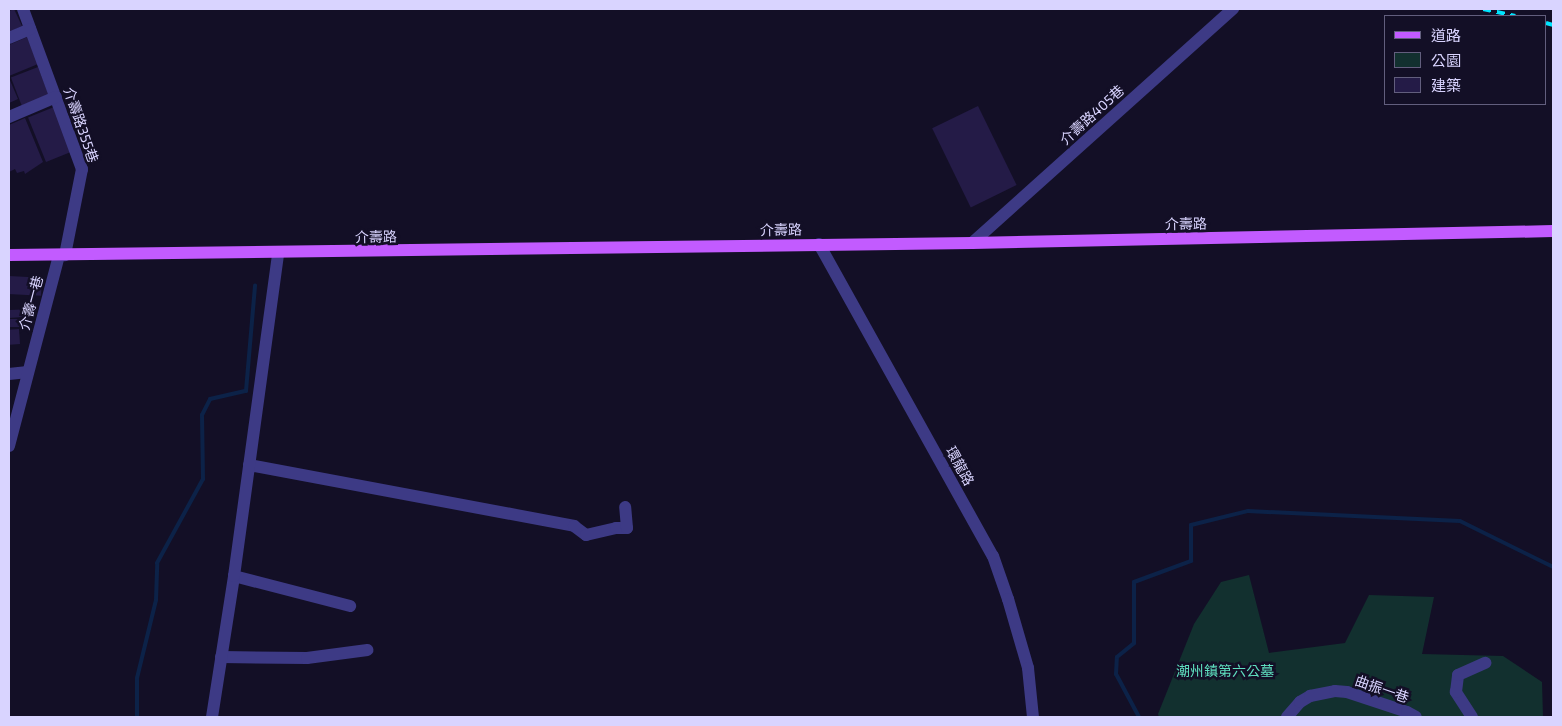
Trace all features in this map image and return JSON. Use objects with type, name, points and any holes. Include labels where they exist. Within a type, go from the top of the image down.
[{"type":"main road","name":"介壽路","points":[[9,255],[278,254],[972,243],[1553,231]]},
{"type":"street","name":"介壽路355巷","points":[[23,9],[82,169],[62,255]]},
{"type":"street","name":"介壽路405巷","points":[[972,243],[1233,9]]},
{"type":"street","points":[[9,38],[30,29]]},
{"type":"street","points":[[9,117],[56,97]]},
{"type":"street","name":"環龍路","points":[[819,244],[993,556],[1028,668],[1033,717]]},
{"type":"street","points":[[212,717],[234,576],[278,254]]},
{"type":"street","name":"介壽一巷","points":[[9,446],[62,255]]},
{"type":"street","points":[[9,374],[28,372]]},
{"type":"street","points":[[249,465],[574,526],[586,536],[616,528],[627,528],[625,508]]},
{"type":"street","points":[[234,576],[350,606]]},
{"type":"street","points":[[221,657],[307,658],[367,650]]},
{"type":"street","points":[[1472,717],[1456,692],[1458,675],[1485,663]]},
{"type":"street","name":"曲振一巷","points":[[1288,717],[1300,702],[1310,696],[1335,691],[1347,692],[1407,712],[1416,717]]},
{"type":"green space","name":"潮州鎮第六公墓","points":[[1249,575],[1269,653],[1345,643],[1369,595],[1434,597],[1422,654],[1503,656],[1542,682],[1543,717],[1159,717],[1158,714],[1194,624],[1221,582]]},
{"type":"building","points":[[14,9],[22,26],[9,32],[9,11]]},
{"type":"building","points":[[27,37],[38,64],[9,76],[9,45]]},
{"type":"building","points":[[38,67],[49,95],[22,105],[11,77]]},
{"type":"building","points":[[9,78],[18,99],[9,103]]},
{"type":"building","points":[[978,106],[1017,185],[971,207],[932,128]]},
{"type":"building","points":[[54,107],[72,152],[46,162],[28,117]]},
{"type":"building","points":[[25,118],[43,162],[25,174],[24,171],[17,173],[15,169],[9,172],[9,125]]},
{"type":"building","points":[[9,276],[42,278],[41,296],[9,294]]},
{"type":"building","points":[[35,309],[36,316],[9,318],[9,310]]},
{"type":"building","points":[[9,319],[27,319],[27,327],[9,327]]},
{"type":"building","points":[[19,329],[20,344],[10,345],[9,330]]},
{"type":"waterway","points":[[137,717],[137,678],[156,600],[157,563],[203,479],[202,415],[210,399],[246,391],[255,285]]},
{"type":"waterway","points":[[1139,717],[1116,674],[1117,657],[1134,643],[1134,582],[1191,561],[1191,525],[1248,511],[1460,521],[1553,567]]},
{"type":"railway","points":[[1483,9],[1510,15]]},
{"type":"railway","points":[[1547,23],[1553,25]]}]
